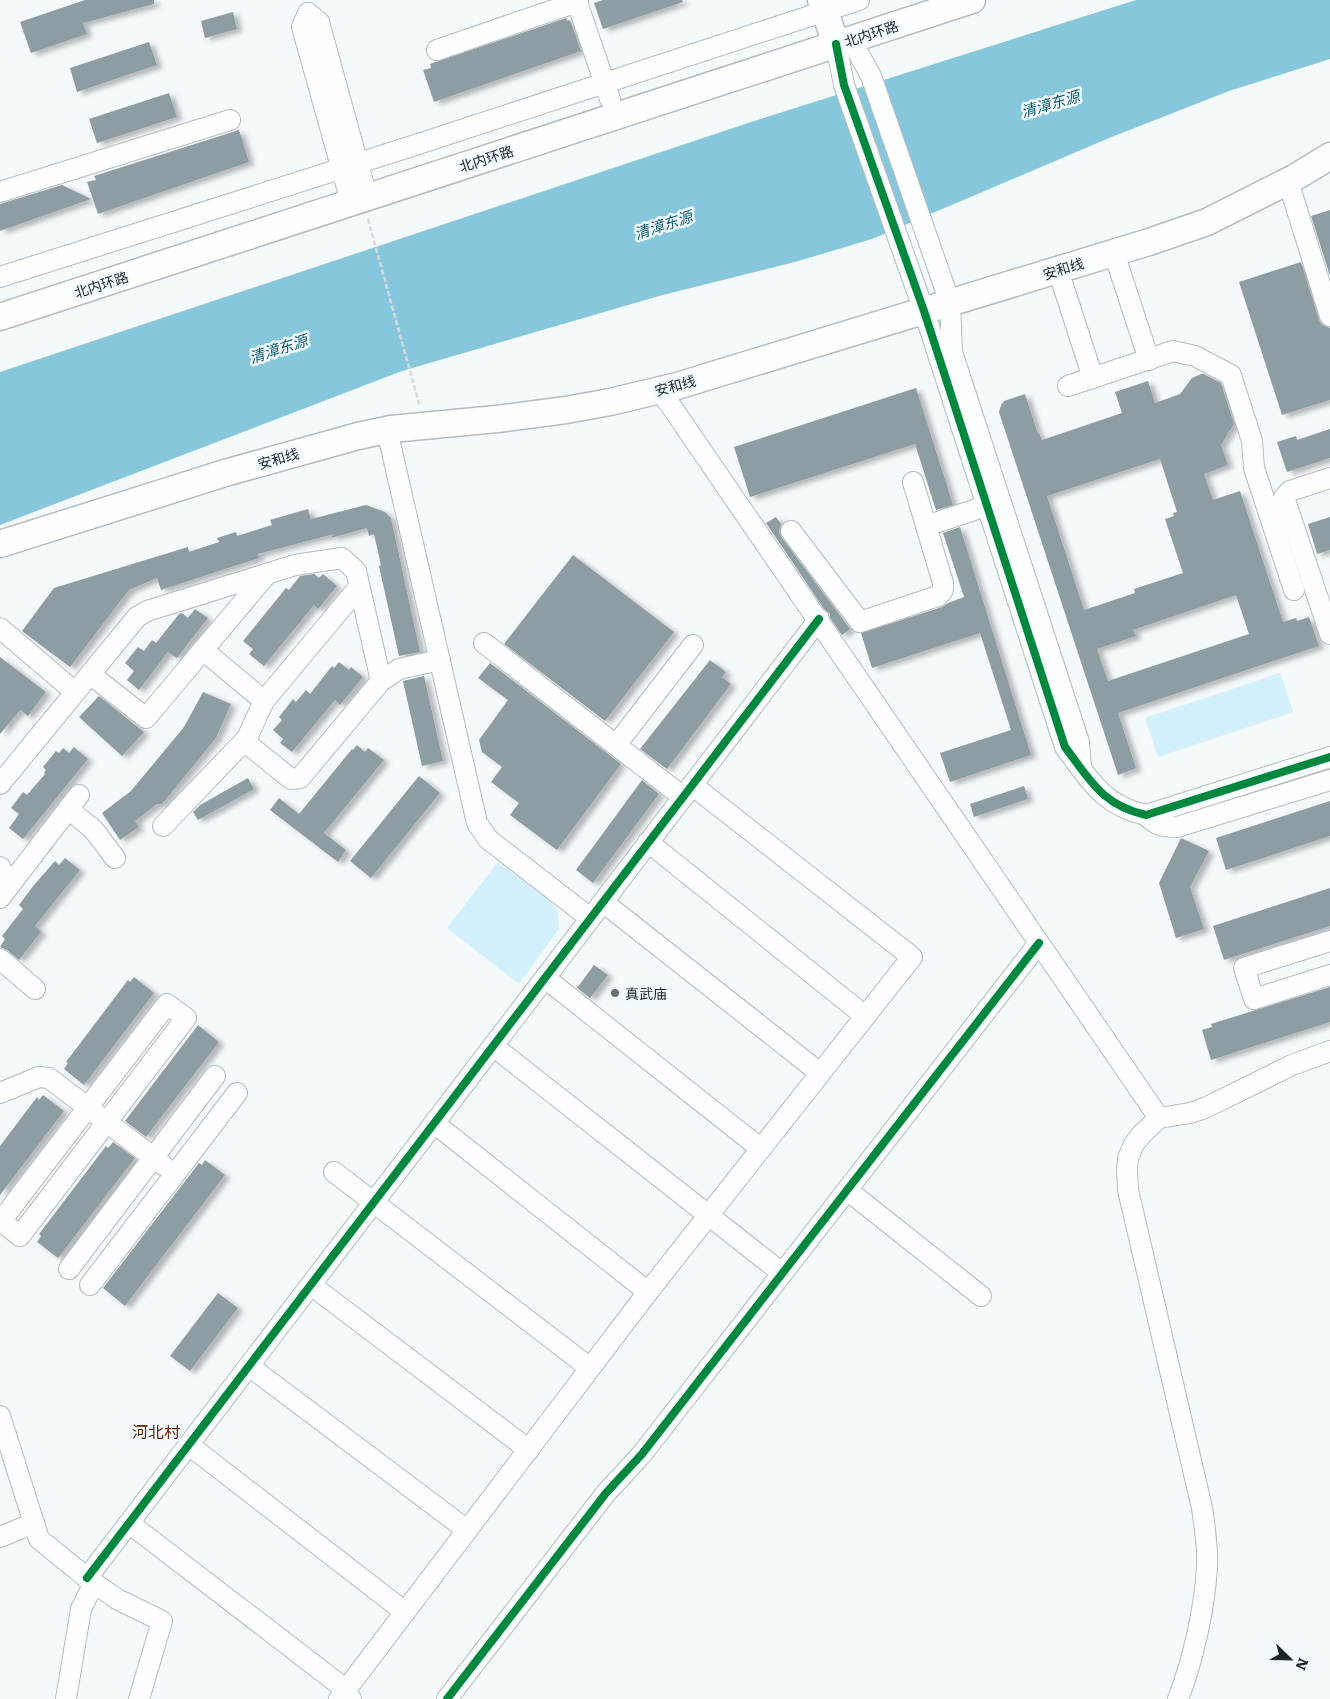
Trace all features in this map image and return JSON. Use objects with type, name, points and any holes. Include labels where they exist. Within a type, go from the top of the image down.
[{"type":"main road","name":"北内环路","points":[[0,317],[354,183],[607,91],[838,17],[916,0]]},
{"type":"main road","name":"北内环路","points":[[0,298],[354,183],[838,17],[972,0]]},
{"type":"main road","name":"安和线","points":[[0,544],[308,449],[358,436],[387,430],[566,410],[660,390],[734,369],[1114,253],[1207,222],[1288,181],[1330,156]]},
{"type":"street","points":[[437,50],[578,1],[607,91]]},
{"type":"street","points":[[0,277],[354,183],[319,22],[306,7]]},
{"type":"street","points":[[838,17],[871,76],[950,303],[952,352],[1079,742],[1081,768]]},
{"type":"street","points":[[838,17],[844,85],[924,311],[1065,747],[1094,787],[1128,811],[1146,815],[1330,757]]},
{"type":"street","points":[[0,192],[230,120]]},
{"type":"street","points":[[1288,181],[1330,316]]},
{"type":"street","points":[[1114,253],[1149,360]]},
{"type":"street","points":[[1058,270],[1093,378]]},
{"type":"street","points":[[1068,386],[1173,351],[1195,356],[1231,375],[1252,441],[1254,468],[1294,590]]},
{"type":"street","points":[[660,390],[819,619],[1159,1118]]},
{"type":"street","points":[[387,430],[478,823],[488,839],[590,918]]},
{"type":"street","points":[[1330,478],[1290,490],[1284,497],[1330,634]]},
{"type":"street","points":[[791,531],[860,622],[938,596],[943,590],[943,583],[913,482]]},
{"type":"street","points":[[926,526],[986,506]]},
{"type":"street","points":[[0,784],[137,617],[148,611],[295,565],[342,558],[356,571],[380,681]]},
{"type":"street","points":[[90,674],[146,718],[267,574]]},
{"type":"street","points":[[163,826],[247,738],[264,701],[359,587]]},
{"type":"street","points":[[66,1699],[81,1609],[90,1580],[129,1523],[819,619]]},
{"type":"street","points":[[0,628],[75,692]]},
{"type":"street","points":[[345,1696],[405,1612],[648,1292],[912,957],[688,791],[616,745],[484,644]]},
{"type":"street","points":[[616,745],[693,645]]},
{"type":"street","points":[[203,650],[264,701]]},
{"type":"street","points":[[247,738],[250,746],[291,779],[300,778],[380,681],[399,669],[440,660]]},
{"type":"street","points":[[1146,815],[1154,824],[1165,827],[1177,827],[1330,780]]},
{"type":"street","points":[[4,892],[74,802],[115,858]]},
{"type":"street","points":[[648,842],[865,1016]]},
{"type":"street","points":[[0,867],[4,892]]},
{"type":"street","points":[[603,902],[820,1073]]},
{"type":"street","points":[[1330,941],[1244,968],[1254,999],[1330,975]]},
{"type":"street","points":[[447,1699],[606,1493],[642,1454],[1040,942]]},
{"type":"street","points":[[0,959],[35,989]]},
{"type":"street","points":[[545,978],[760,1148]]},
{"type":"street","points":[[167,1004],[186,1018],[107,1122],[20,1236],[1,1221],[167,1004]]},
{"type":"street","points":[[492,1046],[782,1273]]},
{"type":"street","points":[[1178,1699],[1189,1664],[1205,1586],[1207,1565],[1206,1538],[1202,1508],[1128,1190],[1128,1158],[1134,1144],[1159,1118],[1190,1113],[1205,1108],[1292,1065],[1330,1051]]},
{"type":"street","points":[[69,1269],[215,1076]]},
{"type":"street","points":[[0,1093],[39,1077],[49,1078],[175,1174]]},
{"type":"street","points":[[90,1285],[237,1093]]},
{"type":"street","points":[[434,1124],[648,1292]]},
{"type":"street","points":[[334,1172],[590,1368]]},
{"type":"street","points":[[847,1190],[981,1296]]},
{"type":"street","points":[[311,1285],[529,1450]]},
{"type":"street","points":[[249,1366],[467,1530]]},
{"type":"street","points":[[0,1416],[39,1539],[117,1599],[162,1621],[139,1699]]},
{"type":"street","points":[[188,1445],[405,1612]]},
{"type":"street","points":[[0,1537],[34,1523]]},
{"type":"street","points":[[129,1523],[340,1685],[345,1696]]},
{"type":"path","points":[[371,230],[426,426]]},
{"type":"shaded area","points":[[1280,673],[1293,712],[1158,757],[1145,718]]},
{"type":"shaded area","points":[[498,862],[549,899],[558,912],[559,929],[519,984],[447,928]]},
{"type":"water","name":"清漳东源","points":[[1136,0],[1330,0],[1330,59],[1229,91],[1109,138],[872,239],[795,262],[659,296],[402,371],[0,525],[0,372],[748,123]]},
{"type":"building","points":[[85,0],[154,0],[154,4],[83,23],[87,34],[31,53],[20,22]]},
{"type":"building","points":[[603,0],[682,0],[683,2],[603,29],[594,3]]},
{"type":"building","points":[[233,12],[237,29],[205,38],[201,21]]},
{"type":"building","points":[[566,18],[567,21],[570,20],[581,51],[434,102],[423,70],[431,68],[430,64]]},
{"type":"building","points":[[149,42],[157,65],[77,92],[70,68]]},
{"type":"building","points":[[169,93],[177,117],[97,143],[89,119]]},
{"type":"building","points":[[239,130],[249,162],[98,214],[87,182],[96,180],[94,176]]},
{"type":"building","points":[[62,185],[91,199],[0,231],[0,204]]},
{"type":"building","points":[[1330,210],[1330,276],[1311,216]]},
{"type":"building","points":[[1301,262],[1319,320],[1322,325],[1330,328],[1330,400],[1282,415],[1239,282]]},
{"type":"building","points":[[1204,374],[1221,383],[1234,424],[1221,445],[1228,465],[1204,474],[1213,500],[1240,491],[1283,622],[1296,618],[1297,621],[1309,617],[1319,646],[1118,713],[1136,768],[1118,775],[999,412],[1004,401],[1025,394],[1038,434],[1042,440],[1122,413],[1115,392],[1148,381],[1155,403],[1180,394],[1192,378]],"holes":[[[1160,459],[1177,512],[1173,513],[1174,516],[1165,519],[1183,573],[1134,589],[1135,593],[1084,610],[1047,496]],[[1236,595],[1249,634],[1108,681],[1097,649],[1136,636],[1133,630]]]},
{"type":"building","points":[[916,388],[953,505],[936,510],[915,444],[750,497],[734,447]]},
{"type":"building","points":[[1330,429],[1330,458],[1287,472],[1277,442],[1296,436],[1297,440]]},
{"type":"building","points":[[366,505],[385,512],[391,518],[420,652],[399,656],[379,566],[381,565],[374,534],[369,536],[367,528],[331,538],[334,534],[258,554],[259,558],[161,590],[157,578],[129,590],[70,667],[22,631],[54,588],[188,547],[189,552],[219,542],[217,538],[236,532],[237,536],[272,525],[270,520],[308,509],[311,519]]},
{"type":"building","points":[[776,517],[781,524],[779,532],[782,538],[850,629],[842,635],[830,618],[830,614],[824,609],[766,523]]},
{"type":"building","points":[[1330,517],[1330,550],[1317,554],[1308,524]]},
{"type":"building","points":[[960,527],[1031,755],[950,782],[940,753],[1011,730],[980,633],[872,668],[861,633],[942,607],[964,597],[943,533]]},
{"type":"building","points":[[573,555],[674,632],[605,721],[504,644]]},
{"type":"building","points":[[314,574],[319,578],[323,574],[337,586],[318,609],[314,605],[264,666],[249,654],[253,649],[243,641],[286,588],[289,590],[300,576]]},
{"type":"building","points":[[195,609],[208,618],[177,658],[168,652],[139,690],[127,680],[134,671],[125,663],[138,647],[144,651],[152,640],[156,643],[179,614],[182,613],[188,618]]},
{"type":"building","points":[[0,657],[46,692],[28,716],[20,710],[0,734]]},
{"type":"building","points":[[710,660],[726,672],[722,677],[731,684],[667,769],[640,749]]},
{"type":"building","points":[[339,662],[349,670],[351,667],[363,677],[340,705],[335,700],[292,752],[280,743],[283,739],[273,730],[282,720],[279,717],[293,699],[296,702],[306,690],[310,694],[332,666],[334,668]]},
{"type":"building","points":[[490,663],[621,764],[557,850],[510,815],[519,803],[491,782],[502,767],[482,752],[479,740],[508,700],[478,678]]},
{"type":"building","points":[[424,676],[443,761],[422,766],[403,681]]},
{"type":"building","points":[[203,692],[231,704],[216,738],[162,804],[157,804],[135,821],[139,827],[120,840],[102,813],[131,791],[184,727]]},
{"type":"building","points":[[99,696],[144,732],[122,756],[79,717]]},
{"type":"building","points":[[357,745],[365,752],[368,748],[384,760],[324,833],[346,850],[338,862],[270,810],[279,798],[299,814]]},
{"type":"building","points":[[74,747],[88,759],[23,839],[9,828],[19,814],[11,808],[23,792],[27,795],[45,774],[46,770],[43,767],[56,751],[59,753],[63,748],[69,753]]},
{"type":"building","points":[[419,776],[440,793],[371,878],[350,861]]},
{"type":"building","points":[[248,778],[254,789],[198,820],[193,812],[200,805]]},
{"type":"building","points":[[642,780],[659,794],[593,883],[576,870]]},
{"type":"building","points":[[1024,786],[1028,799],[974,817],[970,804]]},
{"type":"building","points":[[1330,801],[1330,836],[1226,870],[1216,838]]},
{"type":"building","points":[[1181,838],[1209,851],[1190,887],[1204,929],[1176,938],[1159,883]]},
{"type":"building","points":[[65,858],[80,870],[35,926],[41,932],[19,960],[0,947],[5,939],[2,936],[23,909],[19,905],[34,885],[55,861],[59,865]]},
{"type":"building","points":[[1330,888],[1330,926],[1224,960],[1213,926]]},
{"type":"building","points":[[594,965],[608,975],[590,998],[577,988]]},
{"type":"building","points":[[134,977],[154,993],[84,1085],[64,1069],[68,1063],[66,1062],[128,980],[130,982]]},
{"type":"building","points":[[1330,987],[1330,1022],[1211,1060],[1202,1030],[1212,1027],[1211,1024]]},
{"type":"building","points":[[198,1025],[219,1042],[146,1137],[125,1121]]},
{"type":"building","points":[[43,1095],[64,1111],[0,1195],[0,1146],[37,1097],[39,1100]]},
{"type":"building","points":[[113,1142],[135,1158],[58,1258],[37,1242],[41,1236],[39,1234],[106,1146],[108,1148]]},
{"type":"building","points":[[205,1160],[225,1175],[125,1306],[103,1288],[199,1163],[202,1165]]},
{"type":"building","points":[[218,1293],[238,1308],[190,1371],[170,1356]]},
{"type":"cycle path","points":[[836,44],[844,85],[924,311],[1065,747],[1098,790],[1118,805],[1146,815],[1330,757]]},
{"type":"cycle path","points":[[87,1578],[819,619]]},
{"type":"cycle path","points":[[447,1699],[606,1493],[642,1454],[1039,943]]},
{"type":"place","name":"真武庙","points":[[615,993]]},
{"type":"district","name":"河北村","points":[[156,1431]]}]
